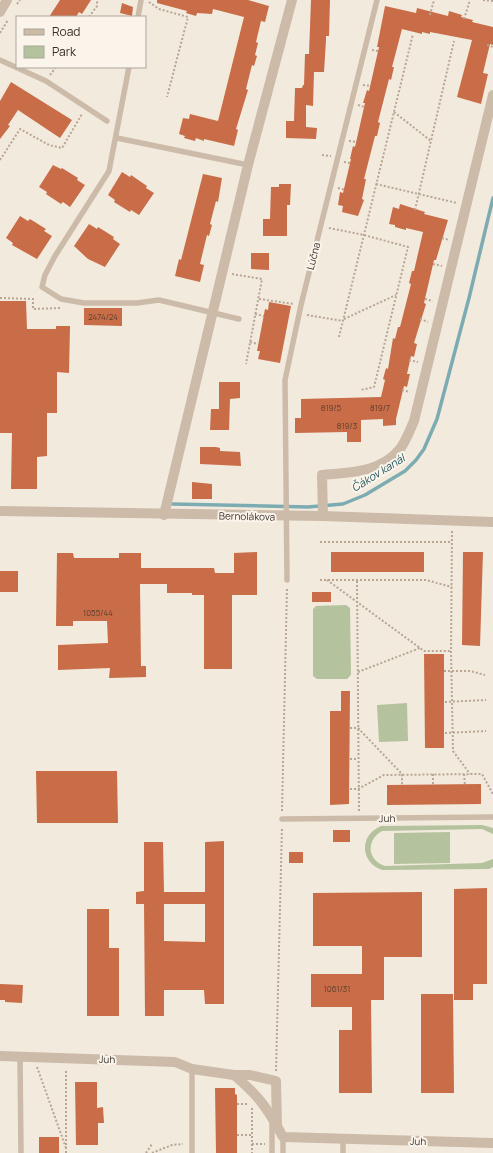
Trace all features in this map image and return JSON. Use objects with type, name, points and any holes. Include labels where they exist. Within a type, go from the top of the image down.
[{"type":"street","points":[[0,12],[7,0]]},
{"type":"street","points":[[164,514],[248,165],[292,0]]},
{"type":"street","points":[[323,516],[322,475],[360,471],[381,466],[400,449],[414,421],[493,95]]},
{"type":"street","name":"Bernolákova","points":[[0,511],[323,516],[493,522]]},
{"type":"street","name":"Juh","points":[[0,1056],[175,1062],[192,1069],[234,1075],[250,1075],[276,1081]]},
{"type":"street","points":[[234,1075],[257,1095],[272,1115],[283,1137]]},
{"type":"street","points":[[276,1081],[277,1126]]},
{"type":"street","name":"Juh","points":[[283,1137],[344,1140],[493,1143]]},
{"type":"lane","points":[[138,16],[141,0]]},
{"type":"lane","name":"Lúčna","points":[[288,580],[285,380],[320,226],[377,0]]},
{"type":"lane","points":[[0,60],[16,67]]},
{"type":"lane","points":[[18,68],[46,81],[107,121]]},
{"type":"lane","points":[[129,68],[117,138],[109,171],[55,256],[45,275],[42,287],[61,299],[84,303],[137,304],[159,300],[239,319]]},
{"type":"lane","points":[[117,138],[248,165]]},
{"type":"lane","name":"Juh","points":[[282,819],[493,817]]},
{"type":"lane","points":[[20,1056],[21,1153]]},
{"type":"lane","points":[[192,1069],[192,1153]]},
{"type":"lane","points":[[272,1115],[272,1153]]},
{"type":"lane","points":[[283,1137],[283,1153]]},
{"type":"lane","points":[[344,1140],[344,1153]]},
{"type":"path","points":[[90,16],[97,6],[97,0]]},
{"type":"path","points":[[148,0],[150,4],[159,9],[188,17],[167,97]]},
{"type":"path","points":[[430,15],[434,0]]},
{"type":"path","points":[[464,19],[470,0]]},
{"type":"path","points":[[483,0],[493,1]]},
{"type":"path","points":[[339,337],[413,34]]},
{"type":"path","points":[[415,210],[454,41]]},
{"type":"path","points":[[487,45],[493,47]]},
{"type":"path","points":[[46,81],[55,68]]},
{"type":"path","points":[[0,160],[20,129],[49,145],[62,148],[83,113],[78,110]]},
{"type":"path","points":[[394,112],[431,141]]},
{"type":"path","points":[[376,184],[461,204]]},
{"type":"path","points":[[320,226],[364,235],[408,247],[374,387],[361,390]]},
{"type":"path","points":[[433,264],[445,267]]},
{"type":"path","points":[[223,272],[262,279],[246,364]]},
{"type":"path","points":[[299,314],[343,320],[396,295]]},
{"type":"path","points":[[0,298],[33,299],[33,309],[68,308]]},
{"type":"path","points":[[258,299],[301,306]]},
{"type":"path","points":[[425,299],[436,302]]},
{"type":"path","points":[[256,314],[264,316]]},
{"type":"path","points":[[420,319],[431,323]]},
{"type":"path","points":[[250,342],[258,344]]},
{"type":"path","points":[[409,360],[421,363]]},
{"type":"path","points":[[402,390],[414,393]]},
{"type":"path","points":[[452,520],[451,651],[453,751],[470,774]]},
{"type":"path","points":[[320,542],[452,542]]},
{"type":"path","points":[[276,1081],[288,580]]},
{"type":"path","points":[[320,580],[426,580],[452,587]]},
{"type":"path","points":[[326,580],[424,651],[451,651]]},
{"type":"path","points":[[357,581],[359,818]]},
{"type":"path","points":[[358,672],[420,648]]},
{"type":"path","points":[[444,671],[470,671],[485,675]]},
{"type":"path","points":[[444,702],[486,700]]},
{"type":"path","points":[[350,728],[358,728],[402,774],[402,785]]},
{"type":"path","points":[[444,733],[486,731]]},
{"type":"path","points":[[350,759],[358,758]]},
{"type":"path","points":[[433,774],[433,785]]},
{"type":"path","points":[[464,774],[464,785]]},
{"type":"path","points":[[350,789],[358,789],[384,775],[482,774],[493,794]]},
{"type":"path","points":[[32,1057],[36,1064],[66,1148]]},
{"type":"path","points":[[66,1058],[66,1152]]},
{"type":"path","points":[[237,1104],[252,1104],[252,1153]]},
{"type":"path","points":[[237,1135],[252,1135]]},
{"type":"path","points":[[152,1153],[172,1145],[192,1143]]},
{"type":"path","points":[[146,1153],[152,1144]]},
{"type":"green space","points":[[346,605],[350,608],[351,675],[347,679],[317,679],[313,676],[313,609],[316,606]]},
{"type":"green space","points":[[407,703],[408,741],[379,742],[377,705]]},
{"type":"green space","points":[[482,825],[493,828],[493,834],[482,829],[382,831],[373,839],[371,850],[375,859],[385,866],[482,863],[493,859],[493,867],[489,869],[382,870],[369,861],[366,855],[365,848],[369,836],[374,830],[381,826]]},
{"type":"green space","points":[[450,832],[450,863],[394,864],[394,833]]},
{"type":"building","points":[[60,0],[91,0],[82,14],[79,12],[77,16],[50,16]]},
{"type":"building","points":[[157,0],[248,0],[269,6],[265,22],[261,21],[256,42],[258,43],[255,55],[257,56],[254,66],[252,65],[246,89],[248,90],[236,129],[238,130],[234,146],[204,139],[204,141],[196,138],[195,141],[184,138],[185,136],[179,134],[183,118],[189,119],[190,114],[218,121],[244,17],[213,9],[212,14],[197,13],[196,16],[186,13],[187,11],[157,3]]},
{"type":"building","points":[[311,0],[330,0],[329,36],[326,36],[324,72],[314,72],[313,106],[306,105],[306,127],[317,128],[316,139],[286,138],[286,121],[294,121],[295,88],[302,88],[304,85],[305,54],[309,54]]},
{"type":"building","points":[[122,3],[133,7],[132,16],[120,13]]},
{"type":"building","points":[[385,6],[416,13],[417,8],[448,16],[449,11],[462,15],[461,17],[473,20],[472,22],[493,27],[493,45],[490,44],[483,73],[488,74],[481,104],[457,97],[472,40],[430,32],[430,34],[422,32],[422,34],[402,29],[392,67],[394,67],[391,80],[389,79],[378,122],[380,123],[377,136],[375,136],[364,179],[366,179],[362,199],[364,200],[358,216],[342,212],[343,206],[338,205],[340,192],[343,193],[353,146],[355,147],[365,103],[363,103],[367,90],[369,91],[379,47],[377,47]]},
{"type":"building","points":[[11,82],[72,120],[60,138],[18,110],[8,125],[10,126],[0,139],[0,101]]},
{"type":"building","points":[[53,165],[61,169],[62,168],[78,178],[77,180],[85,185],[70,207],[63,202],[61,204],[46,194],[47,192],[39,187]]},
{"type":"building","points":[[122,172],[130,177],[131,175],[154,193],[139,215],[131,210],[130,212],[114,202],[115,200],[108,195]]},
{"type":"building","points":[[203,174],[222,178],[218,202],[216,201],[210,224],[212,225],[209,236],[207,235],[200,264],[204,265],[200,282],[175,276],[179,259],[181,260]]},
{"type":"building","points":[[279,184],[291,184],[290,205],[287,205],[287,236],[263,236],[263,219],[270,219],[271,187],[279,187]]},
{"type":"building","points":[[400,204],[425,212],[424,214],[448,220],[436,260],[434,260],[424,303],[426,304],[414,343],[417,344],[414,357],[411,356],[407,374],[410,374],[407,387],[404,386],[396,419],[396,425],[383,426],[383,419],[361,420],[361,442],[347,442],[347,432],[295,433],[295,418],[301,418],[301,399],[381,397],[385,380],[383,379],[386,368],[388,369],[393,338],[395,339],[398,327],[400,327],[411,284],[409,283],[412,271],[414,271],[423,232],[406,228],[406,230],[389,224],[393,207],[399,209]]},
{"type":"building","points":[[20,216],[28,221],[30,219],[46,229],[44,231],[52,236],[37,259],[12,245],[13,243],[6,238]]},
{"type":"building","points":[[89,224],[97,229],[98,227],[114,237],[113,239],[120,244],[105,267],[88,259],[74,246]]},
{"type":"building","points":[[251,253],[269,253],[269,270],[251,269]]},
{"type":"building","points":[[0,301],[26,301],[27,329],[56,329],[56,326],[70,326],[69,373],[57,372],[57,413],[47,413],[47,456],[37,457],[37,489],[11,489],[12,433],[0,433]]},
{"type":"building","points":[[269,302],[291,306],[280,363],[258,359],[260,351],[257,351],[265,309],[268,310]]},
{"type":"building","points":[[84,308],[122,308],[122,326],[84,325]]},
{"type":"building","points":[[219,382],[240,382],[240,398],[230,399],[229,430],[210,430],[211,409],[219,409]]},
{"type":"building","points":[[200,447],[216,447],[220,448],[220,451],[240,452],[241,466],[200,464]]},
{"type":"building","points":[[192,482],[212,484],[212,499],[192,499]]},
{"type":"building","points":[[257,552],[257,595],[232,595],[232,669],[204,669],[204,595],[192,595],[192,593],[167,593],[167,584],[140,584],[141,666],[146,666],[146,677],[109,678],[110,668],[58,670],[58,645],[108,643],[107,621],[73,621],[73,626],[56,626],[57,553],[73,553],[74,558],[119,558],[119,553],[141,553],[141,568],[214,568],[215,573],[234,573],[234,553]]},
{"type":"building","points":[[331,552],[424,552],[424,572],[331,572]]},
{"type":"building","points":[[463,552],[483,552],[480,646],[462,645]]},
{"type":"building","points":[[0,571],[18,571],[18,592],[0,592]]},
{"type":"building","points":[[312,592],[331,592],[331,602],[312,602]]},
{"type":"building","points":[[424,654],[444,654],[444,748],[425,748]]},
{"type":"building","points":[[341,691],[350,691],[349,804],[330,805],[330,711],[341,711]]},
{"type":"building","points":[[36,771],[117,771],[118,823],[37,823]]},
{"type":"building","points":[[481,784],[481,804],[387,805],[387,785]]},
{"type":"building","points":[[333,830],[350,830],[350,842],[333,842]]},
{"type":"building","points":[[224,841],[224,1004],[205,1004],[204,990],[164,990],[164,1016],[145,1016],[144,904],[136,904],[136,892],[144,891],[144,842],[163,842],[164,892],[205,892],[205,842]],"holes":[[[164,904],[205,904],[205,942],[164,941]]]},
{"type":"building","points":[[289,852],[303,852],[303,863],[289,863]]},
{"type":"building","points":[[487,888],[487,984],[473,984],[473,1000],[454,1000],[454,889]]},
{"type":"building","points":[[422,892],[422,957],[384,957],[384,1000],[371,1000],[372,1093],[339,1093],[339,1030],[352,1030],[352,1007],[311,1007],[311,974],[362,974],[362,946],[313,946],[313,893]]},
{"type":"building","points":[[87,909],[109,909],[109,948],[119,948],[119,1016],[87,1016]]},
{"type":"building","points":[[0,984],[23,985],[22,1003],[5,1002],[5,1000],[0,1000]]},
{"type":"building","points":[[421,994],[453,994],[454,1093],[421,1093]]},
{"type":"building","points":[[75,1082],[97,1082],[97,1108],[103,1107],[104,1123],[98,1123],[98,1145],[76,1145]]},
{"type":"building","points":[[215,1088],[235,1088],[235,1094],[237,1095],[237,1153],[216,1153]]},
{"type":"building","points":[[39,1137],[59,1137],[59,1153],[39,1153]]},
{"type":"waterway","name":"Čákov kanál","points":[[172,504],[308,507],[343,504],[365,495],[405,471],[424,449],[437,419],[469,298],[493,198]]}]
